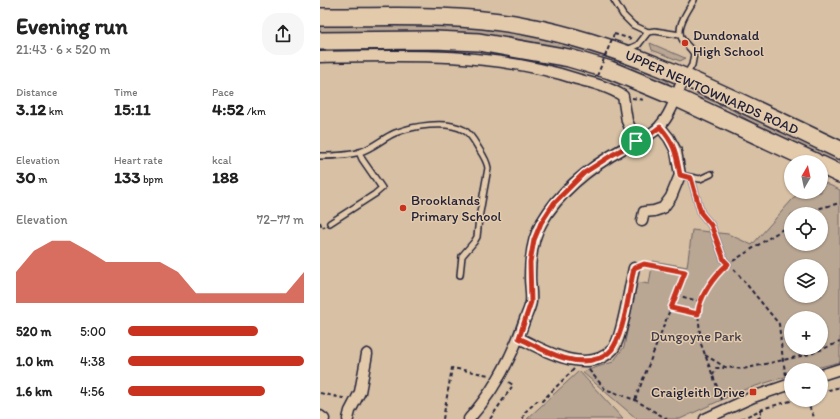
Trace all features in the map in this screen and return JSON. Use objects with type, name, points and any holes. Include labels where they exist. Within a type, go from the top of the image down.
[{"type":"highway","name":"UPPER NEWTOWNARDS ROAD","points":[[320,18],[436,18],[504,22],[571,36],[615,42],[684,77],[840,150]]},
{"type":"highway","name":"UPPER NEWTOWNARDS ROAD","points":[[320,41],[434,40],[479,42],[569,58],[610,70],[675,97],[800,155]]},
{"type":"highway","points":[[828,168],[840,174]]},
{"type":"street","points":[[320,57],[414,56],[500,61],[563,74],[614,90],[623,96],[627,121],[636,141]]},
{"type":"street","points":[[469,419],[480,406],[498,377],[519,338],[531,302],[530,262],[534,240],[541,223],[554,203],[584,173],[660,127],[672,105],[684,77]]},
{"type":"street","points":[[642,221],[644,212],[663,208],[671,197],[680,175],[676,151],[669,138],[660,127]]},
{"type":"street","points":[[519,338],[549,353],[576,361],[590,361],[604,356],[614,348],[620,333],[634,268]]},
{"type":"street","points":[[348,419],[350,411],[360,392],[367,354]]},
{"type":"street","points":[[828,373],[840,369]]},
{"type":"street","points":[[705,419],[753,397],[784,386]]},
{"type":"street","points":[[320,416],[324,419]]},
{"type":"lane","points":[[614,0],[623,15],[632,25],[648,32],[655,31],[680,35]]},
{"type":"lane","points":[[684,77],[692,65],[694,54],[680,35],[680,27],[694,0]]},
{"type":"lane","points":[[615,42],[629,50],[638,45],[648,32]]},
{"type":"lane","points":[[320,156],[359,152],[374,146],[393,134],[431,125],[449,126],[464,130],[470,135],[487,162],[488,168],[477,237],[462,256],[460,275]]},
{"type":"lane","points":[[330,222],[382,188],[362,159],[359,152]]},
{"type":"lane","points":[[680,175],[691,178],[700,178],[711,174]]},
{"type":"lane","points":[[691,178],[701,213],[711,225],[724,260],[728,264]]},
{"type":"path","points":[[597,76],[615,42],[634,39]]},
{"type":"path","points":[[623,96],[645,100]]},
{"type":"path","points":[[825,207],[840,203]]},
{"type":"path","points":[[722,402],[701,344],[698,314],[706,289],[721,270],[728,264],[784,229]]},
{"type":"path","points":[[634,268],[644,264],[685,272],[635,400]]},
{"type":"path","points":[[728,264],[779,324],[784,365]]},
{"type":"path","points":[[676,295],[702,302]]},
{"type":"path","points":[[671,308],[698,314]]},
{"type":"path","points":[[713,376],[716,368],[743,368],[783,361],[810,354],[840,342]]},
{"type":"path","points":[[704,354],[725,368]]},
{"type":"path","points":[[522,419],[524,413],[537,401],[542,401],[572,372],[581,361],[605,389],[635,400],[667,419]]},
{"type":"path","points":[[443,419],[452,368],[498,377],[513,385],[490,419]]},
{"type":"path","points":[[828,390],[840,387]]},
{"type":"path","points":[[320,394],[356,400]]},
{"type":"path","points":[[741,419],[761,410],[784,403]]},
{"type":"path","points":[[809,407],[815,419]]},
{"type":"path","points":[[757,419],[760,417],[761,410]]},
{"type":"green space","points":[[336,22],[496,27],[574,46],[630,65],[666,80],[669,84],[666,86],[564,50],[485,35],[320,33],[320,23]]},
{"type":"green space","points":[[650,43],[686,58],[680,61],[652,50]]},
{"type":"green space","points":[[692,90],[840,156],[840,166],[828,161],[828,155],[816,155],[772,135],[732,110],[696,94]]},
{"type":"green space","name":"Dungoyne Park","points":[[828,184],[840,190],[840,362],[828,365],[828,363],[784,363],[784,377],[743,390],[680,419],[637,419],[582,372],[613,362],[624,347],[637,282],[649,284],[653,261],[687,267],[692,230],[728,234],[752,245],[784,209],[784,251],[828,251],[828,207],[786,207],[793,199],[828,199]]},
{"type":"green space","points":[[579,371],[623,419],[527,419]]},
{"type":"place","name":"Dundonald High School","points":[[685,43]]},
{"type":"place","name":"Brooklands Primary School","points":[[403,208]]},
{"type":"place","name":"Craigleith Drive","points":[[753,392]]},
{"type":"route","points":[[660,127],[669,138],[676,151],[680,175],[691,178],[701,213],[711,225],[724,260],[728,264],[721,270],[706,289],[698,314],[671,308],[685,272],[644,264],[634,268],[620,333],[614,348],[604,356],[590,361],[576,361],[549,353],[519,338],[531,302],[530,262],[534,240],[541,223],[554,203],[584,173],[636,141],[660,127]]}]
